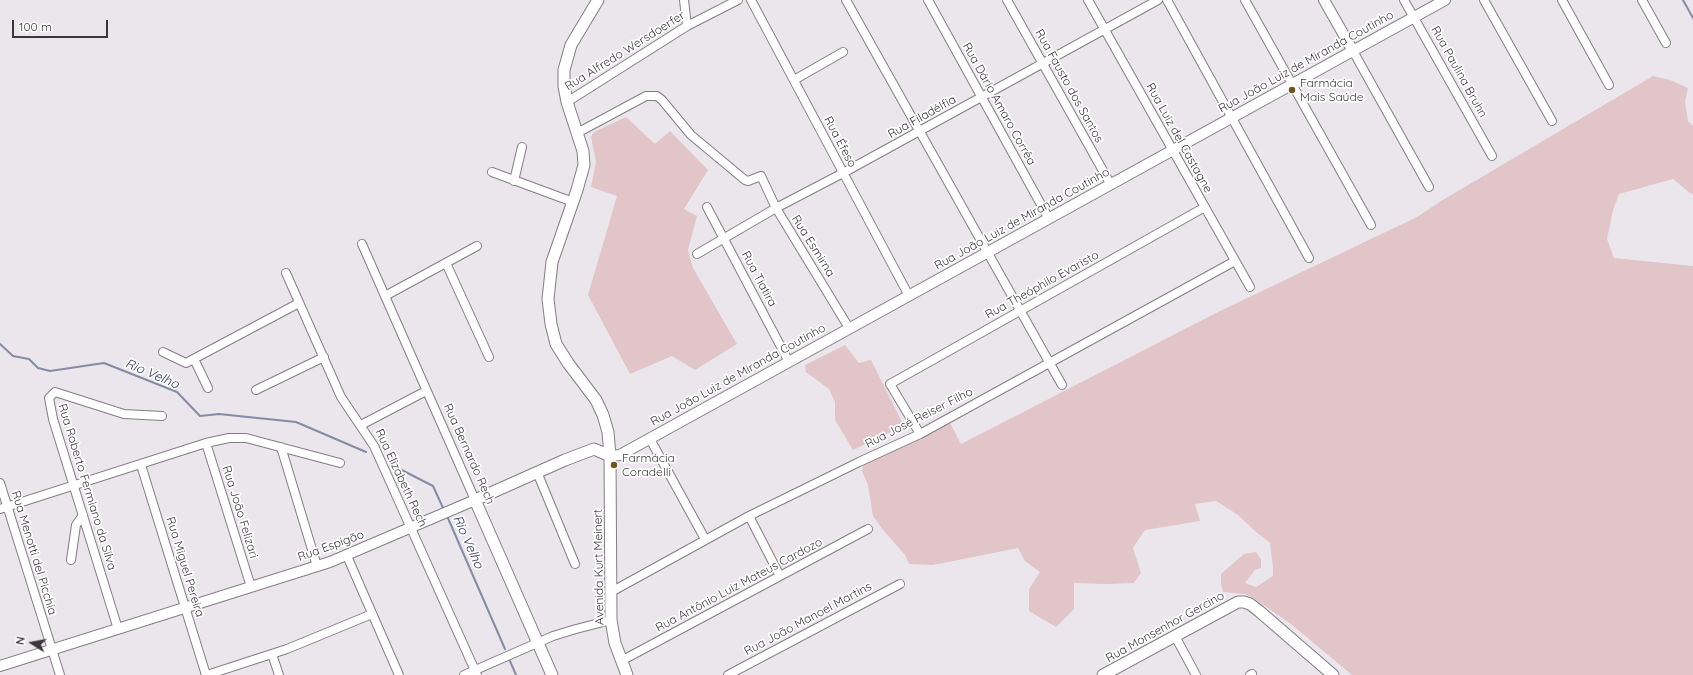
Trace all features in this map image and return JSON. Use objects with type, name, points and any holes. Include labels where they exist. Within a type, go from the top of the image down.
[{"type":"main road","points":[[598,0],[574,39],[566,61],[564,78],[567,102],[583,151],[584,165],[552,262],[548,286],[550,319],[556,344],[568,363],[596,400],[603,415],[606,426],[604,439],[594,449],[610,456]]},
{"type":"main road","name":"Avenida Kurt Meinert","points":[[606,426],[610,456],[611,620],[615,643],[627,675]]},
{"type":"main road","name":"Rua Espigão","points":[[475,500],[537,472],[594,449]]},
{"type":"main road","name":"Rua Bernardo Rech","points":[[475,500],[552,675]]},
{"type":"main road","name":"Rua Monsenhor Gercino","points":[[1103,675],[1238,602],[1250,604],[1333,675]]},
{"type":"street","points":[[684,0],[687,26]]},
{"type":"street","name":"Rua Alfredo Wersdoerfer","points":[[567,102],[687,26],[738,0]]},
{"type":"street","name":"Rua Éfeso","points":[[751,0],[908,296]]},
{"type":"street","points":[[846,0],[1062,385]]},
{"type":"street","name":"Rua Dário Amaro Corrêa","points":[[928,0],[1049,219]]},
{"type":"street","name":"Rua Fausto dos Santos","points":[[1006,0],[1111,185]]},
{"type":"street","name":"Rua Luiz del Castagne","points":[[1088,0],[1250,288]]},
{"type":"street","name":"Rua Filadélfia","points":[[697,254],[776,208],[844,173],[1158,0]]},
{"type":"street","points":[[1167,0],[1310,258]]},
{"type":"street","points":[[1246,0],[1371,226]]},
{"type":"street","points":[[1324,0],[1429,187]]},
{"type":"street","name":"Rua Paulina Bruhn","points":[[1404,0],[1492,156]]},
{"type":"street","name":"Rua João Luiz de Miranda Coutinho","points":[[610,456],[620,455],[650,439],[1445,0]]},
{"type":"street","points":[[1484,0],[1552,121]]},
{"type":"street","points":[[1562,0],[1609,85]]},
{"type":"street","points":[[1642,0],[1666,43]]},
{"type":"street","points":[[794,80],[843,52]]},
{"type":"street","name":"Rua Esmirna","points":[[577,133],[646,96],[657,96],[691,135],[745,180],[748,181],[761,176],[776,208],[849,328]]},
{"type":"street","points":[[514,181],[522,147]]},
{"type":"street","points":[[492,172],[573,202]]},
{"type":"street","name":"Rua Tiatira","points":[[706,207],[790,362]]},
{"type":"street","name":"Rua Theóphilo Evaristo","points":[[920,434],[890,384],[1205,207]]},
{"type":"street","name":"Rua Bernardo Rech","points":[[362,244],[475,500]]},
{"type":"street","points":[[385,296],[476,246]]},
{"type":"street","name":"Rua José Reiser Filho","points":[[611,592],[749,516],[920,434],[1235,261]]},
{"type":"street","points":[[446,263],[489,357]]},
{"type":"street","name":"Rua Elizabeth Rech","points":[[286,273],[345,404],[361,425],[374,446],[476,673]]},
{"type":"street","points":[[163,352],[186,363],[299,302]]},
{"type":"street","points":[[256,390],[324,357]]},
{"type":"street","points":[[194,359],[208,388]]},
{"type":"street","points":[[361,425],[426,391]]},
{"type":"street","name":"Rua Roberto Fermiano da Silva","points":[[118,629],[53,419],[49,398],[54,392],[124,414],[162,416]]},
{"type":"street","points":[[4,508],[141,466],[206,443],[230,438],[246,438],[340,464]]},
{"type":"street","points":[[650,439],[705,539]]},
{"type":"street","name":"Rua João Felizari","points":[[206,443],[251,587]]},
{"type":"street","points":[[281,447],[317,566]]},
{"type":"street","name":"Rua Miguel Pereira","points":[[141,466],[207,675]]},
{"type":"street","points":[[537,472],[575,564]]},
{"type":"street","name":"Rua Menotti del Picchia","points":[[0,483],[4,508],[60,675]]},
{"type":"street","name":"Rua Espigão","points":[[0,666],[347,556],[475,500]]},
{"type":"street","points":[[71,560],[76,525],[83,515]]},
{"type":"street","points":[[749,516],[780,576]]},
{"type":"street","name":"Rua Antônio Luiz Mateus Cardozo","points":[[621,661],[868,529]]},
{"type":"street","points":[[347,556],[399,675]]},
{"type":"street","name":"Rua João Manoel Martins","points":[[728,675],[900,584]]},
{"type":"street","points":[[207,675],[272,654],[372,614]]},
{"type":"street","points":[[464,675],[476,673],[537,643],[571,630],[611,620]]},
{"type":"street","points":[[1176,636],[1196,675]]},
{"type":"street","points":[[272,654],[279,675]]},
{"type":"shaded area","points":[[1653,76],[1670,80],[1688,88],[1685,101],[1688,121],[1693,126],[1693,193],[1691,194],[1673,179],[1619,194],[1613,210],[1607,239],[1614,258],[1693,266],[1693,675],[1352,675],[1291,624],[1255,599],[1245,594],[1223,592],[1221,574],[1244,554],[1256,552],[1261,559],[1261,568],[1255,570],[1245,583],[1256,587],[1273,576],[1273,568],[1270,543],[1238,515],[1216,501],[1195,504],[1200,521],[1145,530],[1133,548],[1141,573],[1134,583],[1074,583],[1074,609],[1056,627],[1029,611],[1029,589],[1040,572],[1025,561],[1018,548],[933,565],[909,564],[905,555],[873,516],[868,485],[862,471],[863,466],[867,462],[950,423],[961,444],[1218,312],[1417,217],[1441,201]]},
{"type":"shaded area","points":[[626,117],[655,144],[670,131],[708,170],[684,209],[697,216],[688,250],[693,268],[737,344],[695,370],[672,356],[630,374],[588,295],[617,196],[591,187],[596,162],[591,137],[593,133],[598,130]]},
{"type":"shaded area","points":[[845,345],[859,363],[871,360],[904,426],[853,450],[835,420],[835,402],[829,389],[806,372],[805,365]]},
{"type":"waterway","points":[[1683,0],[1693,18]]},
{"type":"waterway","name":"Rio Velho","points":[[0,344],[13,356],[29,359],[38,368],[50,371],[104,363],[177,392],[200,416],[219,414],[296,422],[366,452]]},
{"type":"waterway","name":"Rio Velho","points":[[390,464],[433,486],[444,510]]},
{"type":"waterway","name":"Rio Velho","points":[[447,516],[505,649]]},
{"type":"waterway","name":"Rio Velho","points":[[510,661],[516,675]]},
{"type":"place","name":"Farmácia Mais Saúde","points":[[1292,90]]},
{"type":"place","name":"Farmácia Coradelli","points":[[614,465]]}]
